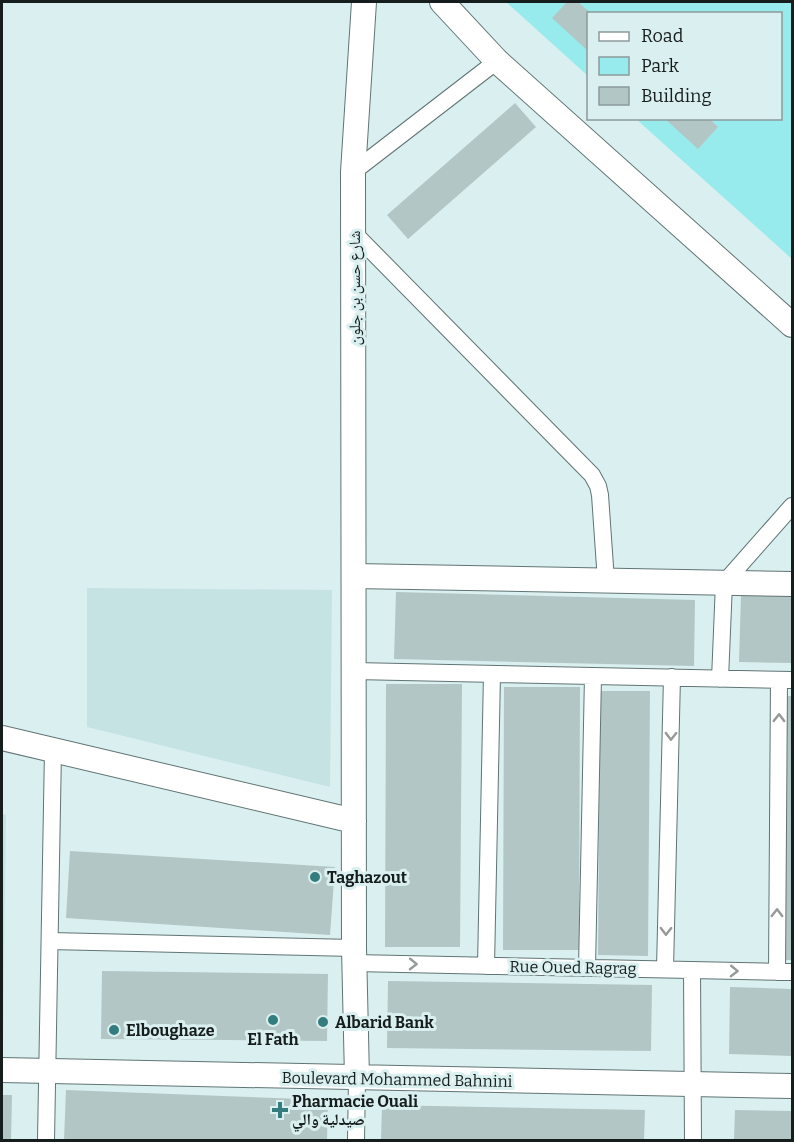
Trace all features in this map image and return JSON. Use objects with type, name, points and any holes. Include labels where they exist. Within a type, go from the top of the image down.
[{"type":"street","name":"شارع حسن بن جلون","points":[[357,1078],[354,956],[353,172],[364,2]]},
{"type":"street","points":[[442,2],[497,61],[792,325]]},
{"type":"street","points":[[353,172],[497,61]]},
{"type":"street","points":[[354,233],[592,475],[600,495],[606,581]]},
{"type":"street","points":[[720,679],[724,582],[792,506]]},
{"type":"street","points":[[354,576],[792,584]]},
{"type":"street","points":[[354,671],[786,680],[785,972]]},
{"type":"street","points":[[486,966],[492,674]]},
{"type":"street","points":[[587,968],[593,676]]},
{"type":"street","points":[[665,969],[672,678]]},
{"type":"street","points":[[2,738],[354,821]]},
{"type":"street","points":[[46,1140],[53,750]]},
{"type":"street","name":"Rue Oued Ragrag","points":[[50,941],[354,956],[486,966],[785,972]]},
{"type":"street","points":[[692,970],[693,1140]]},
{"type":"street","name":"Boulevard Mohammed Bahnini","points":[[2,1070],[693,1086],[792,1086]]},
{"type":"street","points":[[356,1140],[357,1078]]},
{"type":"shaded area","points":[[87,588],[332,590],[330,787],[87,727]]},
{"type":"shaded area","points":[[2,814],[6,815],[3,1038],[2,1038]]},
{"type":"green space","points":[[506,2],[792,2],[792,259],[637,120],[782,120],[782,12],[587,12],[587,75]]},
{"type":"building","points":[[567,2],[578,2],[590,12],[587,12],[587,50],[552,18]]},
{"type":"building","points":[[515,103],[536,127],[408,239],[387,215]]},
{"type":"building","points":[[666,120],[711,120],[718,127],[698,149]]},
{"type":"building","points":[[396,592],[695,600],[694,666],[394,659]]},
{"type":"building","points":[[741,595],[792,596],[792,663],[739,662]]},
{"type":"building","points":[[386,684],[462,684],[460,947],[385,947]]},
{"type":"building","points":[[504,687],[580,687],[579,950],[503,950]]},
{"type":"building","points":[[600,691],[650,691],[648,956],[598,955]]},
{"type":"building","points":[[786,696],[792,696],[792,960],[785,960]]},
{"type":"building","points":[[70,851],[335,867],[330,935],[66,918]]},
{"type":"building","points":[[102,971],[328,974],[327,1041],[101,1039]]},
{"type":"building","points":[[388,981],[652,985],[651,1051],[387,1048]]},
{"type":"building","points":[[730,987],[792,989],[792,1056],[729,1054]]},
{"type":"building","points":[[66,1090],[328,1100],[327,1140],[64,1140]]},
{"type":"building","points":[[2,1095],[12,1095],[11,1140],[2,1140]]},
{"type":"building","points":[[382,1105],[645,1110],[644,1140],[381,1140]]},
{"type":"building","points":[[735,1110],[792,1111],[792,1140],[734,1140]]},
{"type":"place","name":"Taghazout","points":[[315,877]]},
{"type":"place","name":"El Fath","points":[[273,1020]]},
{"type":"place","name":"Albarid Bank","points":[[323,1022]]},
{"type":"place","name":"Elboughaze","points":[[114,1030]]},
{"type":"place","name":"Pharmacie Ouali صيدلية والي","points":[[280,1110]]}]
